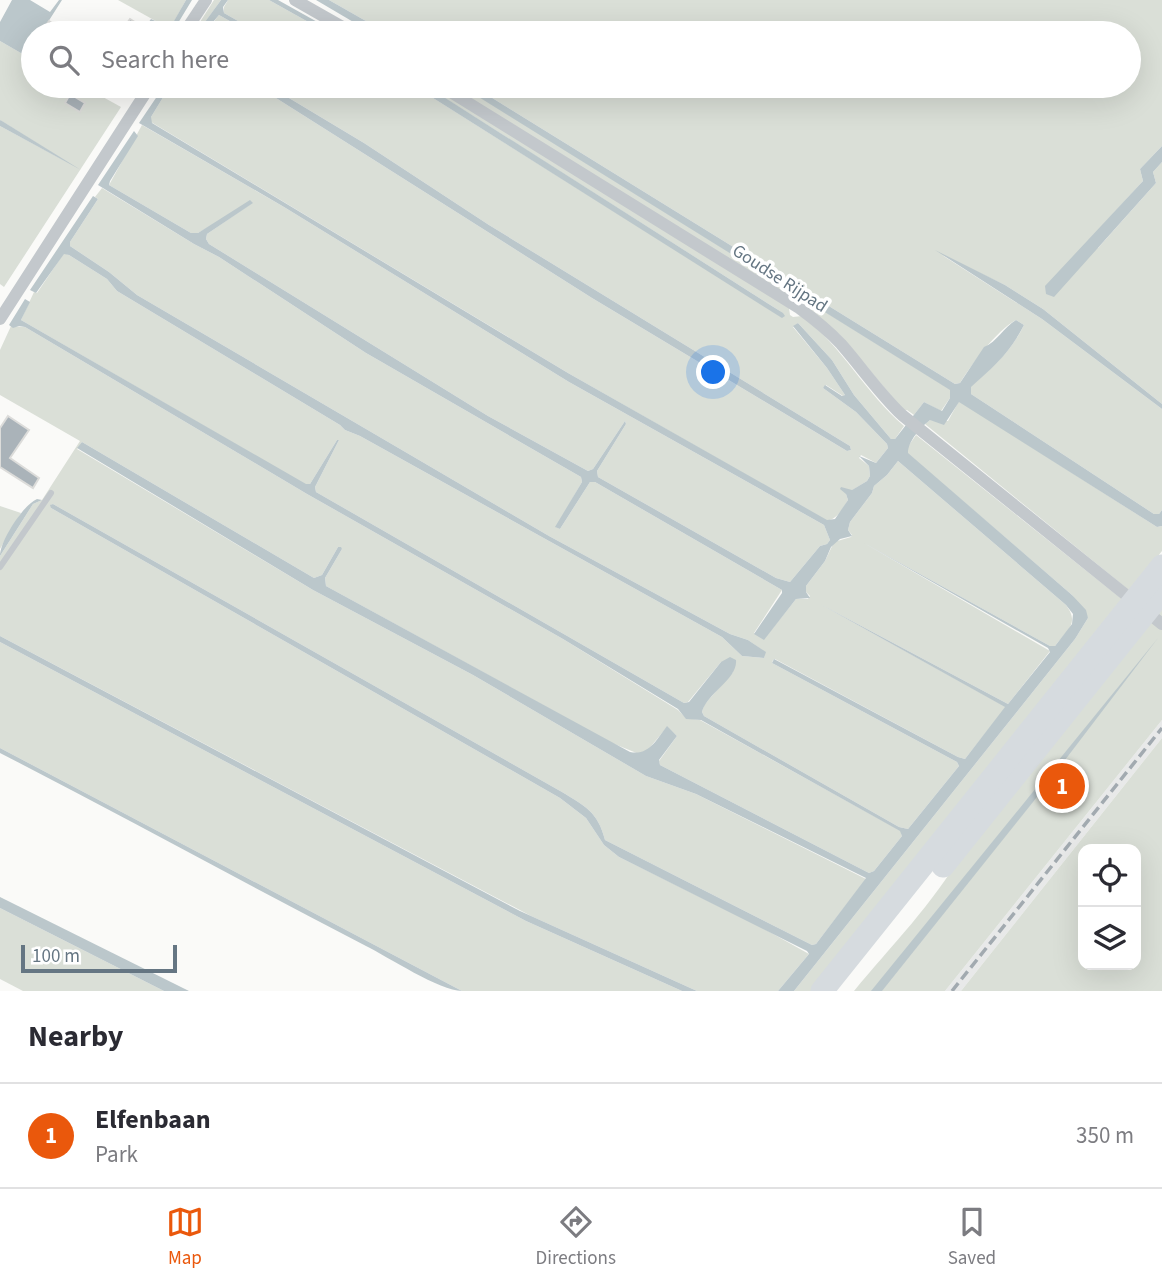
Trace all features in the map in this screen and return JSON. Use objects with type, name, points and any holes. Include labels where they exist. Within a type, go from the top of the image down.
[{"type":"highway","points":[[822,991],[1162,566]]},
{"type":"highway","points":[[843,991],[1162,592]]},
{"type":"street","points":[[192,21],[206,0]]},
{"type":"street","points":[[295,0],[332,21]]},
{"type":"street","points":[[0,319],[142,98]]},
{"type":"street","name":"Goudse Rijpad","points":[[460,98],[799,308],[833,336],[883,397],[902,415],[1162,624]]},
{"type":"lane","points":[[0,567],[51,493]]},
{"type":"shaded area","points":[[12,0],[30,0],[50,12],[59,0],[62,0],[49,21],[21,21],[21,53],[0,41],[0,22]]},
{"type":"shaded area","points":[[118,0],[186,0],[174,21],[156,21]]},
{"type":"shaded area","points":[[186,0],[192,0],[179,21],[174,21]]},
{"type":"shaded area","points":[[214,0],[221,0],[206,21],[201,21]]},
{"type":"shaded area","points":[[221,0],[228,0],[223,7],[224,13],[238,21],[230,21],[219,15],[214,21],[206,21]]},
{"type":"shaded area","points":[[228,0],[269,0],[307,21],[238,21],[224,13]]},
{"type":"shaded area","points":[[269,0],[278,0],[316,21],[307,21]]},
{"type":"shaded area","points":[[316,0],[329,0],[366,21],[352,21]]},
{"type":"shaded area","points":[[329,0],[1162,0],[1162,146],[1140,169],[1143,181],[1088,241],[1098,248],[1156,183],[1153,172],[1162,162],[1162,404],[1043,309],[1005,285],[942,255],[1042,319],[1162,409],[1162,510],[1159,514],[1154,514],[971,394],[970,387],[1001,359],[1019,335],[1024,325],[1016,320],[993,340],[960,383],[955,384],[492,98],[1141,98],[1141,21],[366,21]]},
{"type":"shaded area","points":[[219,15],[230,21],[214,21]]},
{"type":"shaded area","points":[[0,41],[21,53],[21,98],[105,98],[121,107],[4,287],[0,284],[0,126],[67,162],[0,120]]},
{"type":"shaded area","points":[[156,98],[163,98],[151,117],[152,123],[568,373],[827,520],[835,519],[848,500],[841,487],[852,490],[867,481],[870,476],[869,466],[859,456],[876,463],[888,448],[856,412],[823,388],[825,385],[842,396],[845,395],[793,326],[798,323],[832,360],[854,395],[891,439],[895,439],[924,402],[942,411],[950,398],[950,390],[480,98],[492,98],[955,384],[960,383],[984,347],[993,342],[1008,326],[1016,320],[1024,325],[1013,344],[971,387],[971,394],[1154,514],[1159,514],[1162,510],[1162,526],[1157,527],[959,402],[944,425],[930,420],[923,426],[910,444],[908,453],[1072,595],[1086,610],[1088,618],[1075,639],[794,991],[778,991],[809,954],[807,951],[619,857],[604,845],[586,818],[560,798],[51,508],[50,505],[53,504],[562,792],[594,816],[605,840],[812,945],[816,944],[866,878],[696,794],[646,776],[473,675],[313,590],[77,448],[82,442],[314,578],[322,575],[338,547],[341,547],[325,578],[326,586],[630,752],[637,753],[647,749],[667,726],[677,736],[659,760],[660,765],[869,873],[874,871],[902,836],[900,831],[701,720],[686,719],[678,709],[563,639],[307,494],[25,327],[13,328],[9,325],[25,299],[30,302],[21,320],[306,484],[310,484],[339,440],[315,487],[316,492],[684,703],[689,702],[721,662],[730,657],[736,660],[732,673],[705,705],[702,712],[704,716],[899,827],[908,829],[959,766],[957,762],[772,663],[774,659],[965,759],[1005,707],[820,604],[1008,704],[1050,652],[1048,648],[864,543],[1050,646],[1055,646],[1072,624],[1073,614],[1066,605],[898,461],[874,486],[872,493],[850,522],[848,530],[852,536],[840,539],[831,547],[825,561],[806,586],[810,598],[796,599],[764,640],[754,634],[782,590],[595,482],[590,482],[560,529],[555,527],[582,482],[581,477],[366,353],[219,257],[98,185],[134,131],[138,136],[109,185],[191,233],[198,233],[250,200],[253,203],[207,234],[209,244],[488,416],[588,471],[593,469],[625,421],[626,424],[597,471],[598,477],[776,578],[790,582],[820,546],[827,544],[830,540],[824,525],[569,382],[284,207],[139,123]]},
{"type":"shaded area","points":[[163,98],[276,98],[592,298],[847,451],[851,450],[850,446],[489,225],[364,143],[289,98],[433,98],[706,269],[783,313],[445,98],[453,98],[789,308],[793,317],[802,316],[829,341],[878,400],[904,426],[895,439],[891,439],[854,395],[832,360],[798,323],[793,327],[827,368],[845,395],[826,385],[823,388],[856,412],[888,448],[876,463],[861,455],[859,458],[869,466],[870,476],[867,481],[846,494],[848,500],[842,510],[827,521],[568,373],[151,122],[151,117]]},
{"type":"shaded area","points":[[276,98],[289,98],[364,143],[489,225],[850,446],[851,450],[847,451],[592,298]]},
{"type":"shaded area","points":[[433,98],[445,98],[783,313],[785,316],[782,318]]},
{"type":"shaded area","points":[[467,98],[481,98],[951,390],[950,398],[941,411],[924,402],[914,415],[904,411],[839,334]]},
{"type":"shaded area","points":[[0,120],[2,121],[81,170],[0,126]]},
{"type":"shaded area","points":[[142,125],[284,207],[569,382],[824,525],[830,540],[820,546],[790,582],[776,578],[598,477],[597,471],[626,424],[625,421],[593,469],[588,471],[488,416],[209,244],[207,234],[252,203],[198,233],[191,233],[109,185]]},
{"type":"shaded area","points":[[1162,146],[1162,162],[1153,172],[1156,183],[1054,297],[1046,294],[1045,286],[1143,181],[1140,169]]},
{"type":"shaded area","points":[[102,188],[219,257],[366,353],[581,477],[582,482],[556,527],[560,529],[590,482],[595,482],[782,590],[754,633],[764,639],[796,599],[808,599],[810,596],[806,592],[806,586],[825,561],[834,542],[851,537],[848,530],[850,522],[872,493],[874,486],[898,461],[1066,605],[1072,617],[1070,627],[1055,646],[1050,646],[864,543],[1050,651],[1008,704],[820,604],[1006,707],[965,759],[773,660],[772,663],[957,762],[959,766],[908,829],[899,827],[704,716],[704,705],[733,672],[721,662],[688,702],[684,703],[316,492],[315,487],[339,440],[310,484],[306,485],[21,320],[34,292],[37,293],[64,253],[69,255],[107,279],[117,291],[345,430],[722,637],[742,656],[764,658],[765,652],[748,640],[730,634],[549,536],[137,295],[70,246]]},
{"type":"shaded area","points":[[93,196],[98,199],[70,246],[137,295],[549,536],[730,634],[748,640],[766,652],[764,658],[742,656],[722,637],[345,430],[117,291],[107,279],[69,255],[64,254],[36,293],[30,290]]},
{"type":"shaded area","points":[[935,250],[1005,285],[1043,309],[1162,404],[1162,409],[1042,319]]},
{"type":"shaded area","points":[[11,326],[25,327],[307,494],[563,639],[678,710],[686,718],[700,720],[901,831],[902,836],[874,871],[869,873],[660,765],[659,761],[677,736],[667,727],[647,751],[639,754],[612,743],[326,586],[325,578],[342,549],[338,547],[322,575],[314,578],[82,442],[77,449],[313,590],[473,675],[646,776],[696,794],[866,879],[816,944],[812,945],[605,840],[594,816],[570,797],[51,505],[51,508],[560,798],[586,818],[604,845],[619,857],[759,926],[809,954],[778,991],[697,991],[531,916],[0,636],[0,556],[33,504],[42,500],[80,441],[0,395],[0,350]]},
{"type":"shaded area","points":[[959,401],[1157,527],[1162,526],[1162,551],[1130,591],[925,424],[930,420],[948,421]]},
{"type":"shaded area","points":[[916,435],[1123,600],[812,991],[794,991],[1075,639],[1088,618],[1072,595],[907,453],[907,448]]},
{"type":"shaded area","points":[[37,499],[42,500],[33,504],[0,556],[13,524],[25,508]]},
{"type":"shaded area","points":[[0,506],[21,513],[0,549]]},
{"type":"shaded area","points":[[1162,604],[1162,720],[945,991],[854,991],[925,907],[962,853]]},
{"type":"shaded area","points":[[0,636],[520,911],[697,991],[682,991],[526,921],[0,642]]},
{"type":"shaded area","points":[[1158,638],[1033,802],[882,991],[871,991]]},
{"type":"shaded area","points":[[0,642],[526,921],[682,991],[462,991],[0,748]]},
{"type":"shaded area","points":[[1162,720],[1162,738],[961,991],[945,991]]},
{"type":"shaded area","points":[[1162,738],[1162,991],[961,991]]},
{"type":"shaded area","points":[[0,748],[462,991],[441,986],[414,973],[0,753]]},
{"type":"shaded area","points":[[0,897],[189,991],[164,991],[0,908]]},
{"type":"shaded area","points":[[0,908],[164,991],[23,991],[0,979]]},
{"type":"building","points":[[68,98],[77,98],[85,103],[80,112],[65,103]]},
{"type":"building","points":[[8,416],[29,430],[10,458],[39,478],[33,488],[0,467],[0,428]]},
{"type":"railway","points":[[952,991],[1162,728]]},
{"type":"place","name":"Elfenbaan","points":[[1062,786]]}]
